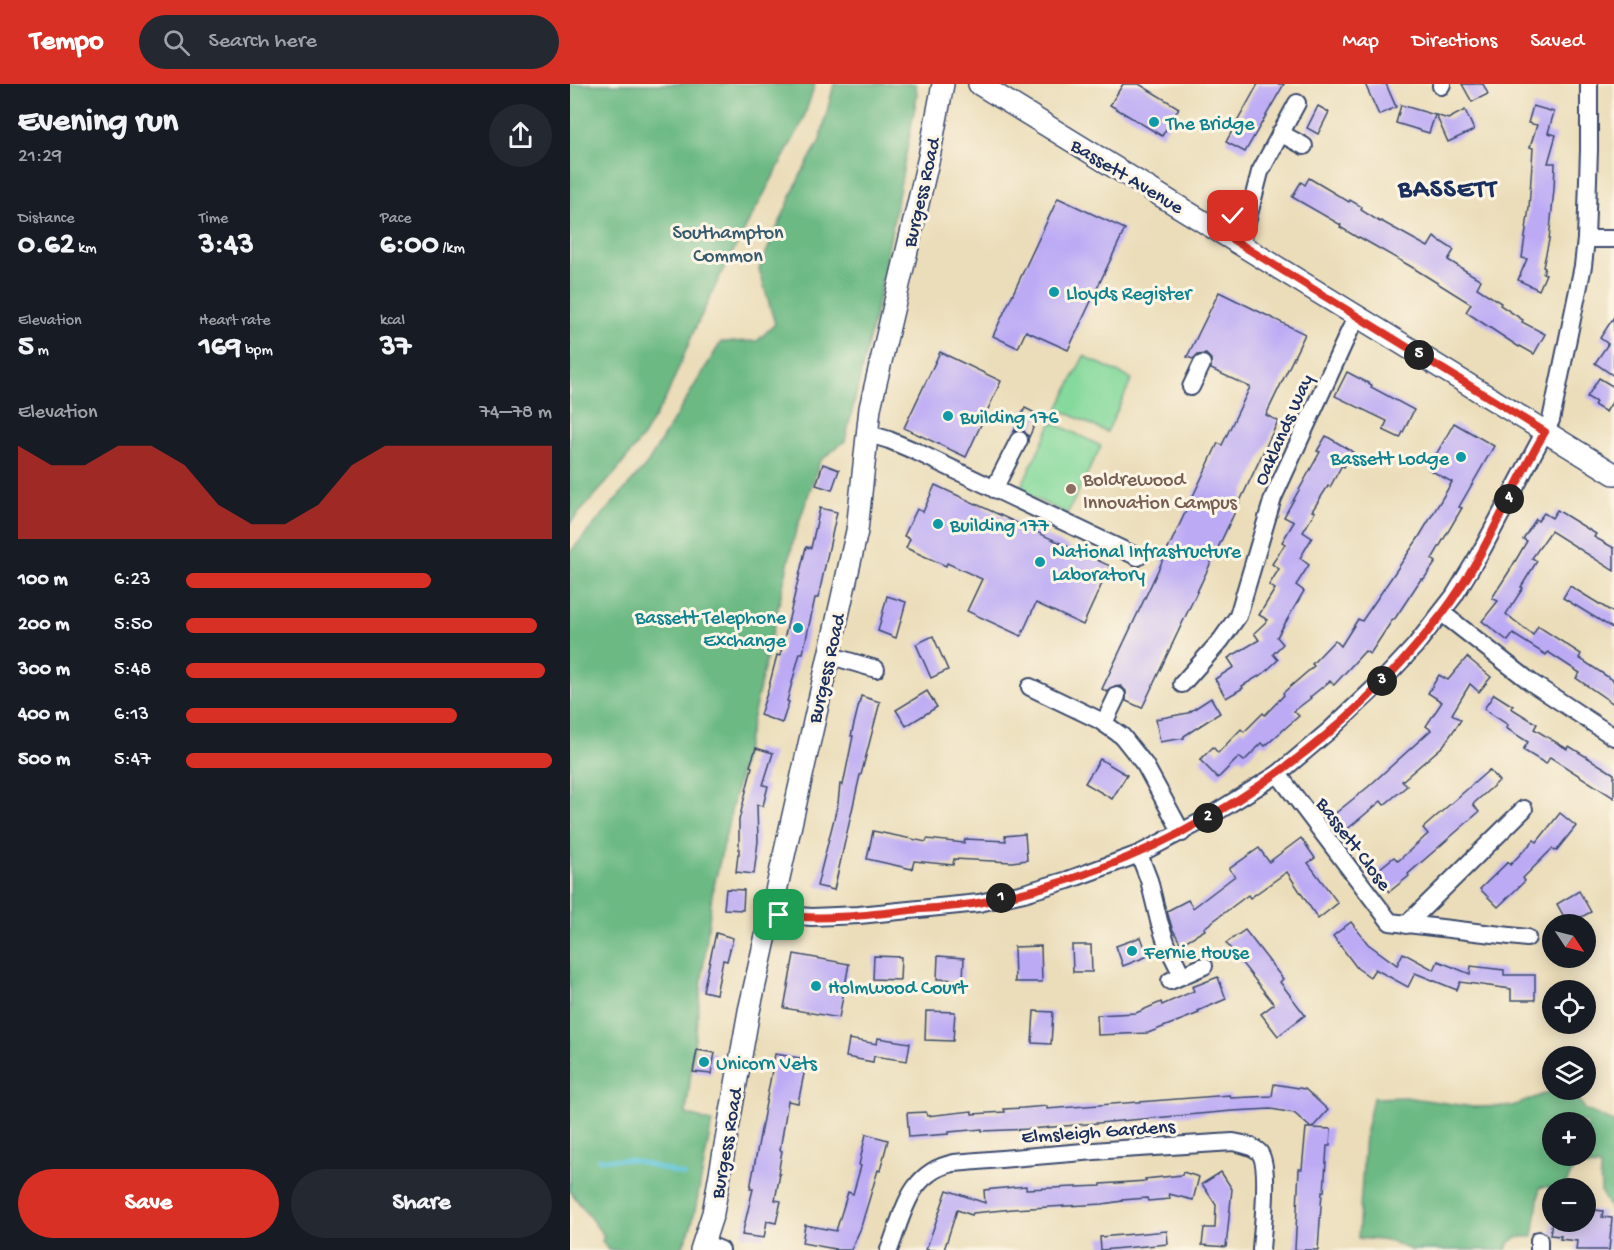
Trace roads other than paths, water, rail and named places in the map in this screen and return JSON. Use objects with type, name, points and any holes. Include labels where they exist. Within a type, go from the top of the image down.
[{"type":"main road","name":"Burgess Road","points":[[709,1248],[738,1067],[856,531],[861,502],[866,433],[943,84]]},
{"type":"main road","name":"Bassett Avenue","points":[[979,84],[1614,474]]},
{"type":"street","points":[[770,914],[812,917],[859,915],[980,903],[1068,880],[1139,854],[1242,798],[1278,774],[1360,702],[1415,646],[1442,613],[1474,563],[1551,420],[1581,275],[1586,239],[1589,84]]},
{"type":"street","points":[[1241,245],[1260,172],[1297,103]]},
{"type":"street","points":[[1280,133],[1304,146]]},
{"type":"street","points":[[1214,228],[1252,201]]},
{"type":"street","points":[[1586,239],[1614,239]]},
{"type":"street","name":"Oaklands Way","points":[[1182,684],[1221,640],[1238,616],[1273,498],[1358,317]]},
{"type":"street","points":[[1191,387],[1202,364]]},
{"type":"street","points":[[866,433],[898,444],[1138,557]]},
{"type":"street","points":[[994,489],[1019,441]]},
{"type":"street","points":[[1442,613],[1532,683],[1614,737]]},
{"type":"street","points":[[828,655],[876,669]]},
{"type":"street","points":[[1030,687],[1104,723],[1122,736],[1139,756],[1182,832]]},
{"type":"street","points":[[1104,723],[1117,696]]},
{"type":"street","name":"Bassett Close","points":[[1278,774],[1386,919],[1395,924],[1527,938]]},
{"type":"street","points":[[1406,925],[1524,809]]},
{"type":"street","points":[[1139,854],[1149,880],[1176,978],[1204,966]]},
{"type":"street","name":"Elmsleigh Gardens","points":[[889,1250],[915,1187],[926,1174],[939,1166],[954,1162],[1233,1142],[1248,1145],[1260,1153],[1264,1161],[1265,1195],[1261,1250]]},
{"type":"waterway","points":[[598,1159],[632,1160],[684,1175]]},
{"type":"place","name":"The Bridge","points":[[1154,122]]},
{"type":"place","name":"Lloyds Register","points":[[1054,292]]},
{"type":"place","name":"Building 176","points":[[948,416]]},
{"type":"place","name":"Bassett Lodge","points":[[1461,457]]},
{"type":"place","name":"Boldrewood Innovation Campus","points":[[1071,489]]},
{"type":"place","name":"Building 177","points":[[938,524]]},
{"type":"place","name":"National Infrastructure Laboratory","points":[[1040,562]]},
{"type":"place","name":"Bassett Telephone Exchange","points":[[798,628]]},
{"type":"place","name":"Fernie House","points":[[1132,951]]},
{"type":"place","name":"Holmwood Court","points":[[816,986]]},
{"type":"place","name":"Unicorn Vets","points":[[704,1062]]},
{"type":"district","name":"BASSETT","points":[[1448,187]]},
{"type":"park label","name":"Southampton Common","points":[[728,242]]}]
